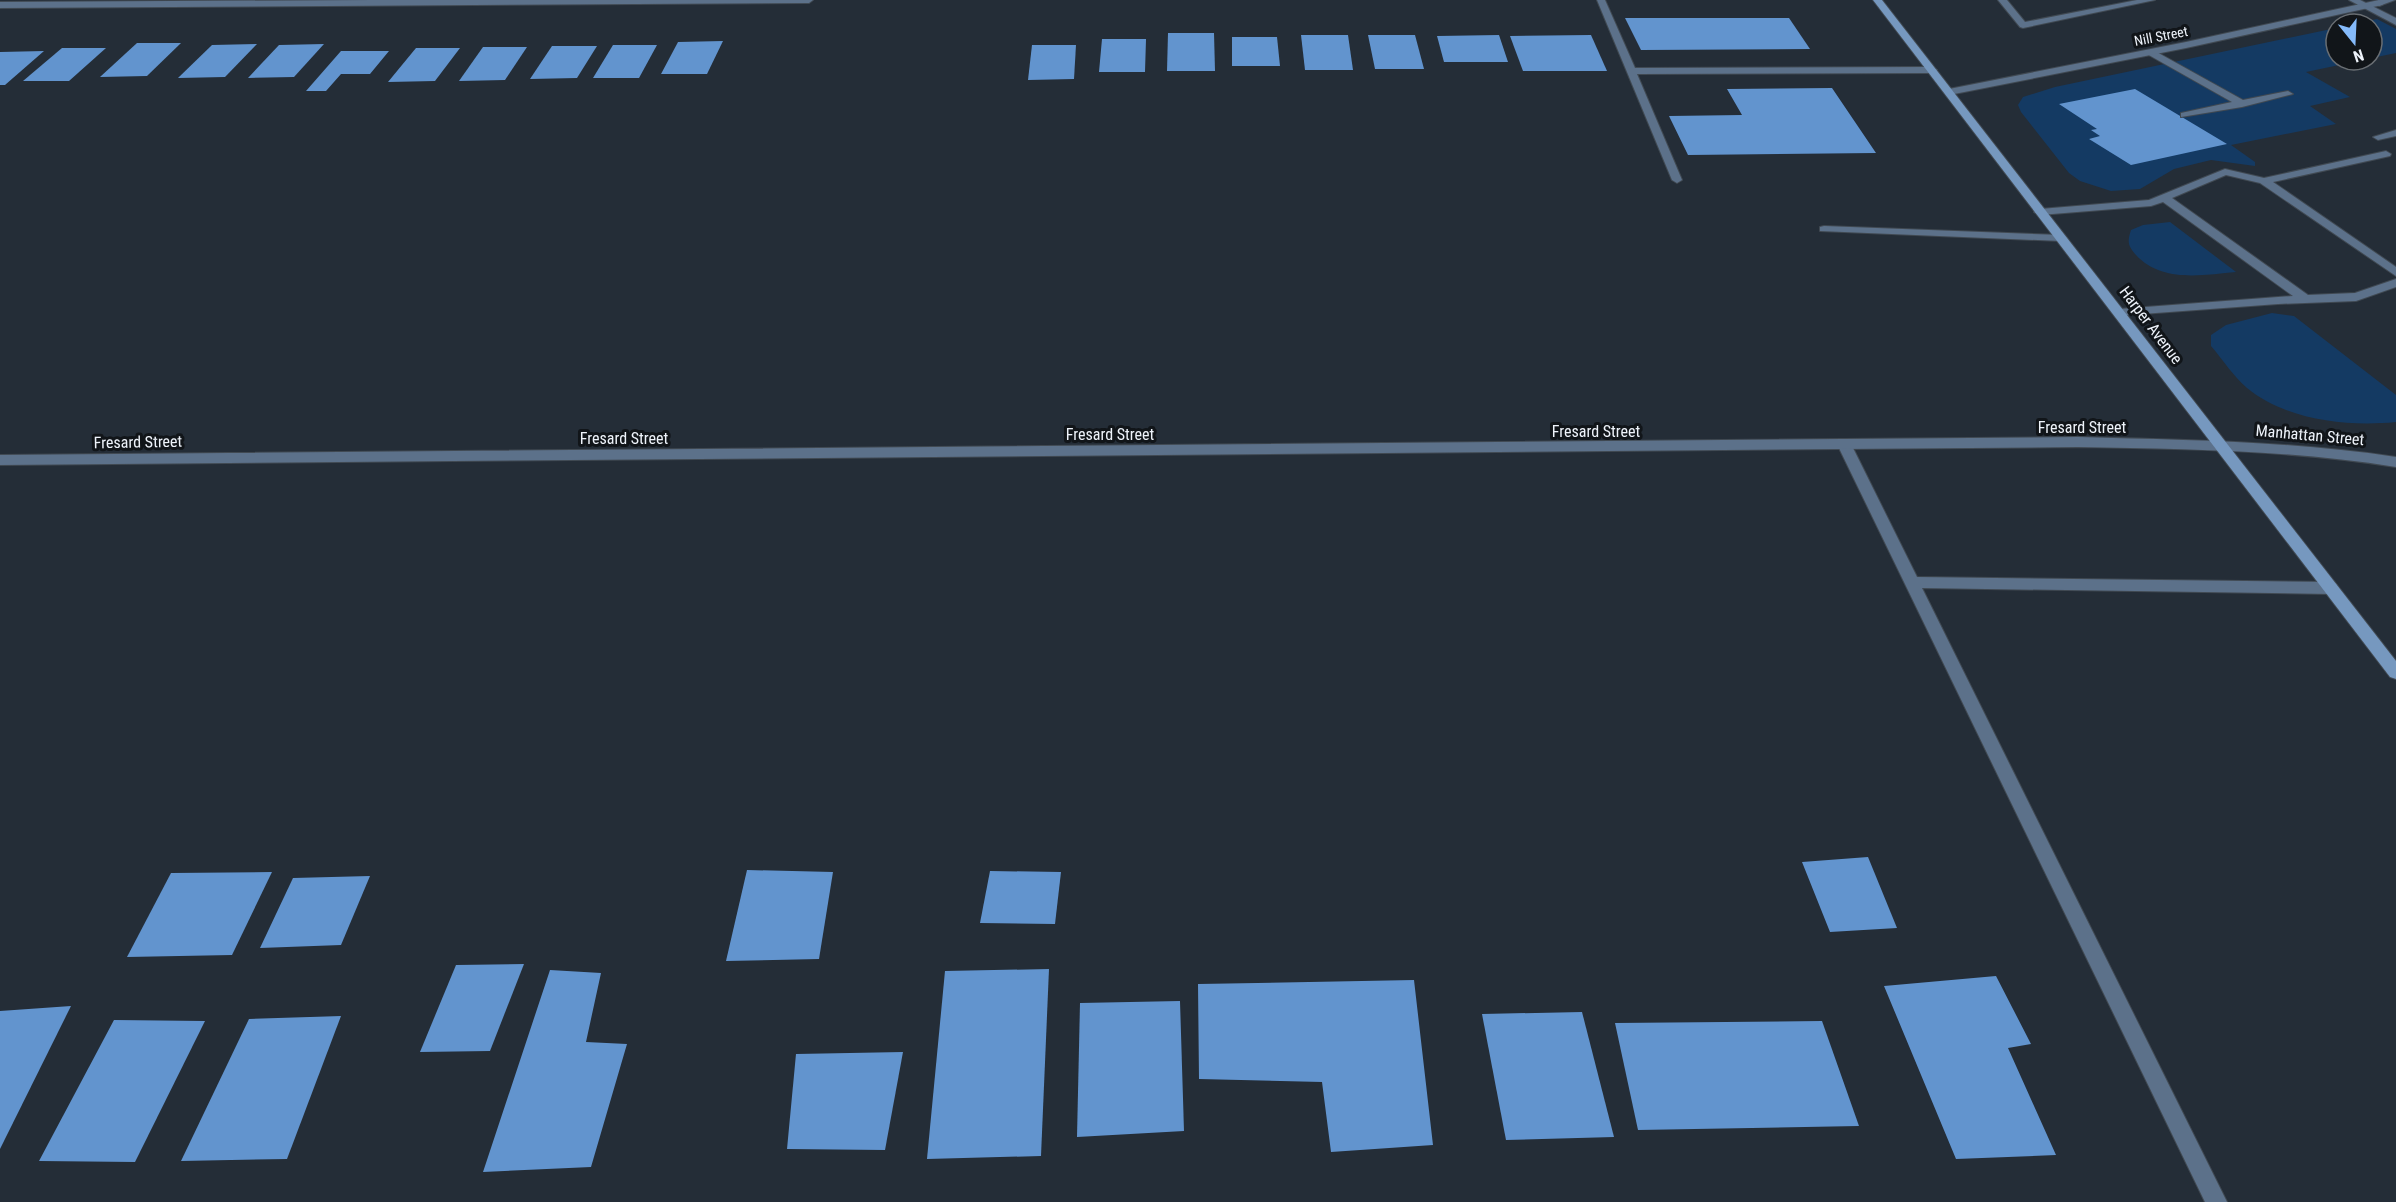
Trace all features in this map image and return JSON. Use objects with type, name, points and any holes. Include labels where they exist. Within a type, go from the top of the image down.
[{"type":"main road","name":"Harper Avenue","points":[[1877,0],[2396,673]]},
{"type":"street","points":[[0,4],[809,0]]},
{"type":"street","points":[[1601,0],[1677,180]]},
{"type":"street","points":[[2002,0],[2023,25],[2151,0]]},
{"type":"street","points":[[2353,0],[2396,22]]},
{"type":"street","name":"Nill Street","points":[[1949,92],[2391,0]]},
{"type":"street","points":[[2150,52],[2242,104]]},
{"type":"street","points":[[1632,72],[1932,70]]},
{"type":"street","points":[[2185,115],[2288,94]]},
{"type":"street","points":[[2378,137],[2396,133]]},
{"type":"street","points":[[2264,181],[2386,154]]},
{"type":"street","points":[[2040,212],[2151,203],[2225,172],[2264,181],[2396,272]]},
{"type":"street","points":[[2164,198],[2305,299]]},
{"type":"street","points":[[1824,230],[2061,238]]},
{"type":"street","points":[[2119,313],[2356,297],[2396,283]]},
{"type":"street","name":"Fresard Street","points":[[0,460],[1845,446],[2078,442],[2220,445]]},
{"type":"street","name":"Manhattan Street","points":[[2220,445],[2340,453],[2396,462]]},
{"type":"street","points":[[1845,446],[2216,1202]]},
{"type":"street","points":[[1912,582],[2331,588]]},
{"type":"shaded area","points":[[2384,23],[2396,29],[2396,53],[2384,56]]},
{"type":"shaded area","points":[[2324,31],[2324,68],[2306,72],[2350,97],[2310,106],[2336,124],[2231,145],[2255,162],[2255,166],[2211,160],[2174,169],[2140,189],[2111,191],[2080,181],[2069,173],[2021,112],[2018,105],[2023,97],[2055,87]]},
{"type":"shaded area","points":[[2170,222],[2236,272],[2183,275],[2158,270],[2146,264],[2130,246],[2131,230],[2143,225]]},
{"type":"shaded area","points":[[2272,313],[2294,316],[2396,395],[2396,422],[2358,423],[2318,419],[2280,408],[2247,388],[2211,346],[2211,335],[2226,325]]},
{"type":"building","points":[[1625,18],[1789,18],[1810,49],[1641,50]]},
{"type":"building","points":[[1168,33],[1214,33],[1215,71],[1167,71]]},
{"type":"building","points":[[1301,35],[1348,35],[1353,70],[1305,70]]},
{"type":"building","points":[[1368,35],[1415,35],[1424,69],[1375,69]]},
{"type":"building","points":[[1499,35],[1508,62],[1444,62],[1437,36]]},
{"type":"building","points":[[1591,35],[1607,71],[1523,71],[1510,36]]},
{"type":"building","points":[[1232,37],[1277,37],[1280,66],[1232,66]]},
{"type":"building","points":[[1102,39],[1146,39],[1145,72],[1099,72]]},
{"type":"building","points":[[723,41],[707,74],[661,74],[678,42]]},
{"type":"building","points":[[137,43],[181,43],[147,76],[100,77]]},
{"type":"building","points":[[257,44],[225,77],[178,78],[212,45]]},
{"type":"building","points":[[324,44],[294,77],[248,78],[279,45]]},
{"type":"building","points":[[613,45],[657,45],[639,78],[593,78]]},
{"type":"building","points":[[1032,45],[1076,45],[1074,79],[1028,80]]},
{"type":"building","points":[[552,46],[597,46],[577,78],[530,79]]},
{"type":"building","points":[[483,47],[527,47],[505,80],[459,81]]},
{"type":"building","points":[[62,48],[106,48],[69,81],[23,81]]},
{"type":"building","points":[[416,48],[460,48],[435,81],[388,82]]},
{"type":"building","points":[[44,51],[5,85],[0,85],[0,52]]},
{"type":"building","points":[[341,51],[389,51],[370,74],[341,74],[326,91],[306,91]]},
{"type":"building","points":[[1832,88],[1876,153],[1688,155],[1669,116],[1742,115],[1727,89]]},
{"type":"building","points":[[2135,89],[2227,144],[2131,165],[2089,139],[2100,136],[2091,130],[2097,129],[2059,104]]},
{"type":"building","points":[[1868,857],[1897,928],[1830,932],[1802,862]]},
{"type":"building","points":[[747,870],[833,872],[819,959],[726,961]]},
{"type":"building","points":[[990,871],[1061,872],[1055,924],[980,923]]},
{"type":"building","points":[[272,872],[232,955],[127,957],[171,873]]},
{"type":"building","points":[[370,876],[341,945],[260,948],[293,878]]},
{"type":"building","points":[[524,964],[490,1051],[420,1052],[456,965]]},
{"type":"building","points":[[1049,969],[1041,1156],[927,1159],[945,971]]},
{"type":"building","points":[[550,970],[601,973],[586,1042],[627,1044],[591,1167],[483,1172]]},
{"type":"building","points":[[1996,976],[2031,1044],[2008,1048],[2056,1155],[1956,1159],[1884,986]]},
{"type":"building","points":[[1414,980],[1433,1145],[1331,1152],[1322,1082],[1199,1079],[1198,984]]},
{"type":"building","points":[[1180,1001],[1184,1131],[1077,1137],[1080,1003]]},
{"type":"building","points":[[71,1006],[0,1149],[0,1011]]},
{"type":"building","points":[[1582,1012],[1614,1137],[1506,1140],[1482,1014]]},
{"type":"building","points":[[341,1016],[287,1159],[181,1161],[249,1019]]},
{"type":"building","points":[[114,1020],[205,1021],[135,1162],[39,1161]]},
{"type":"building","points":[[1822,1021],[1859,1126],[1638,1130],[1615,1023]]},
{"type":"building","points":[[903,1052],[885,1150],[787,1149],[796,1054]]}]
